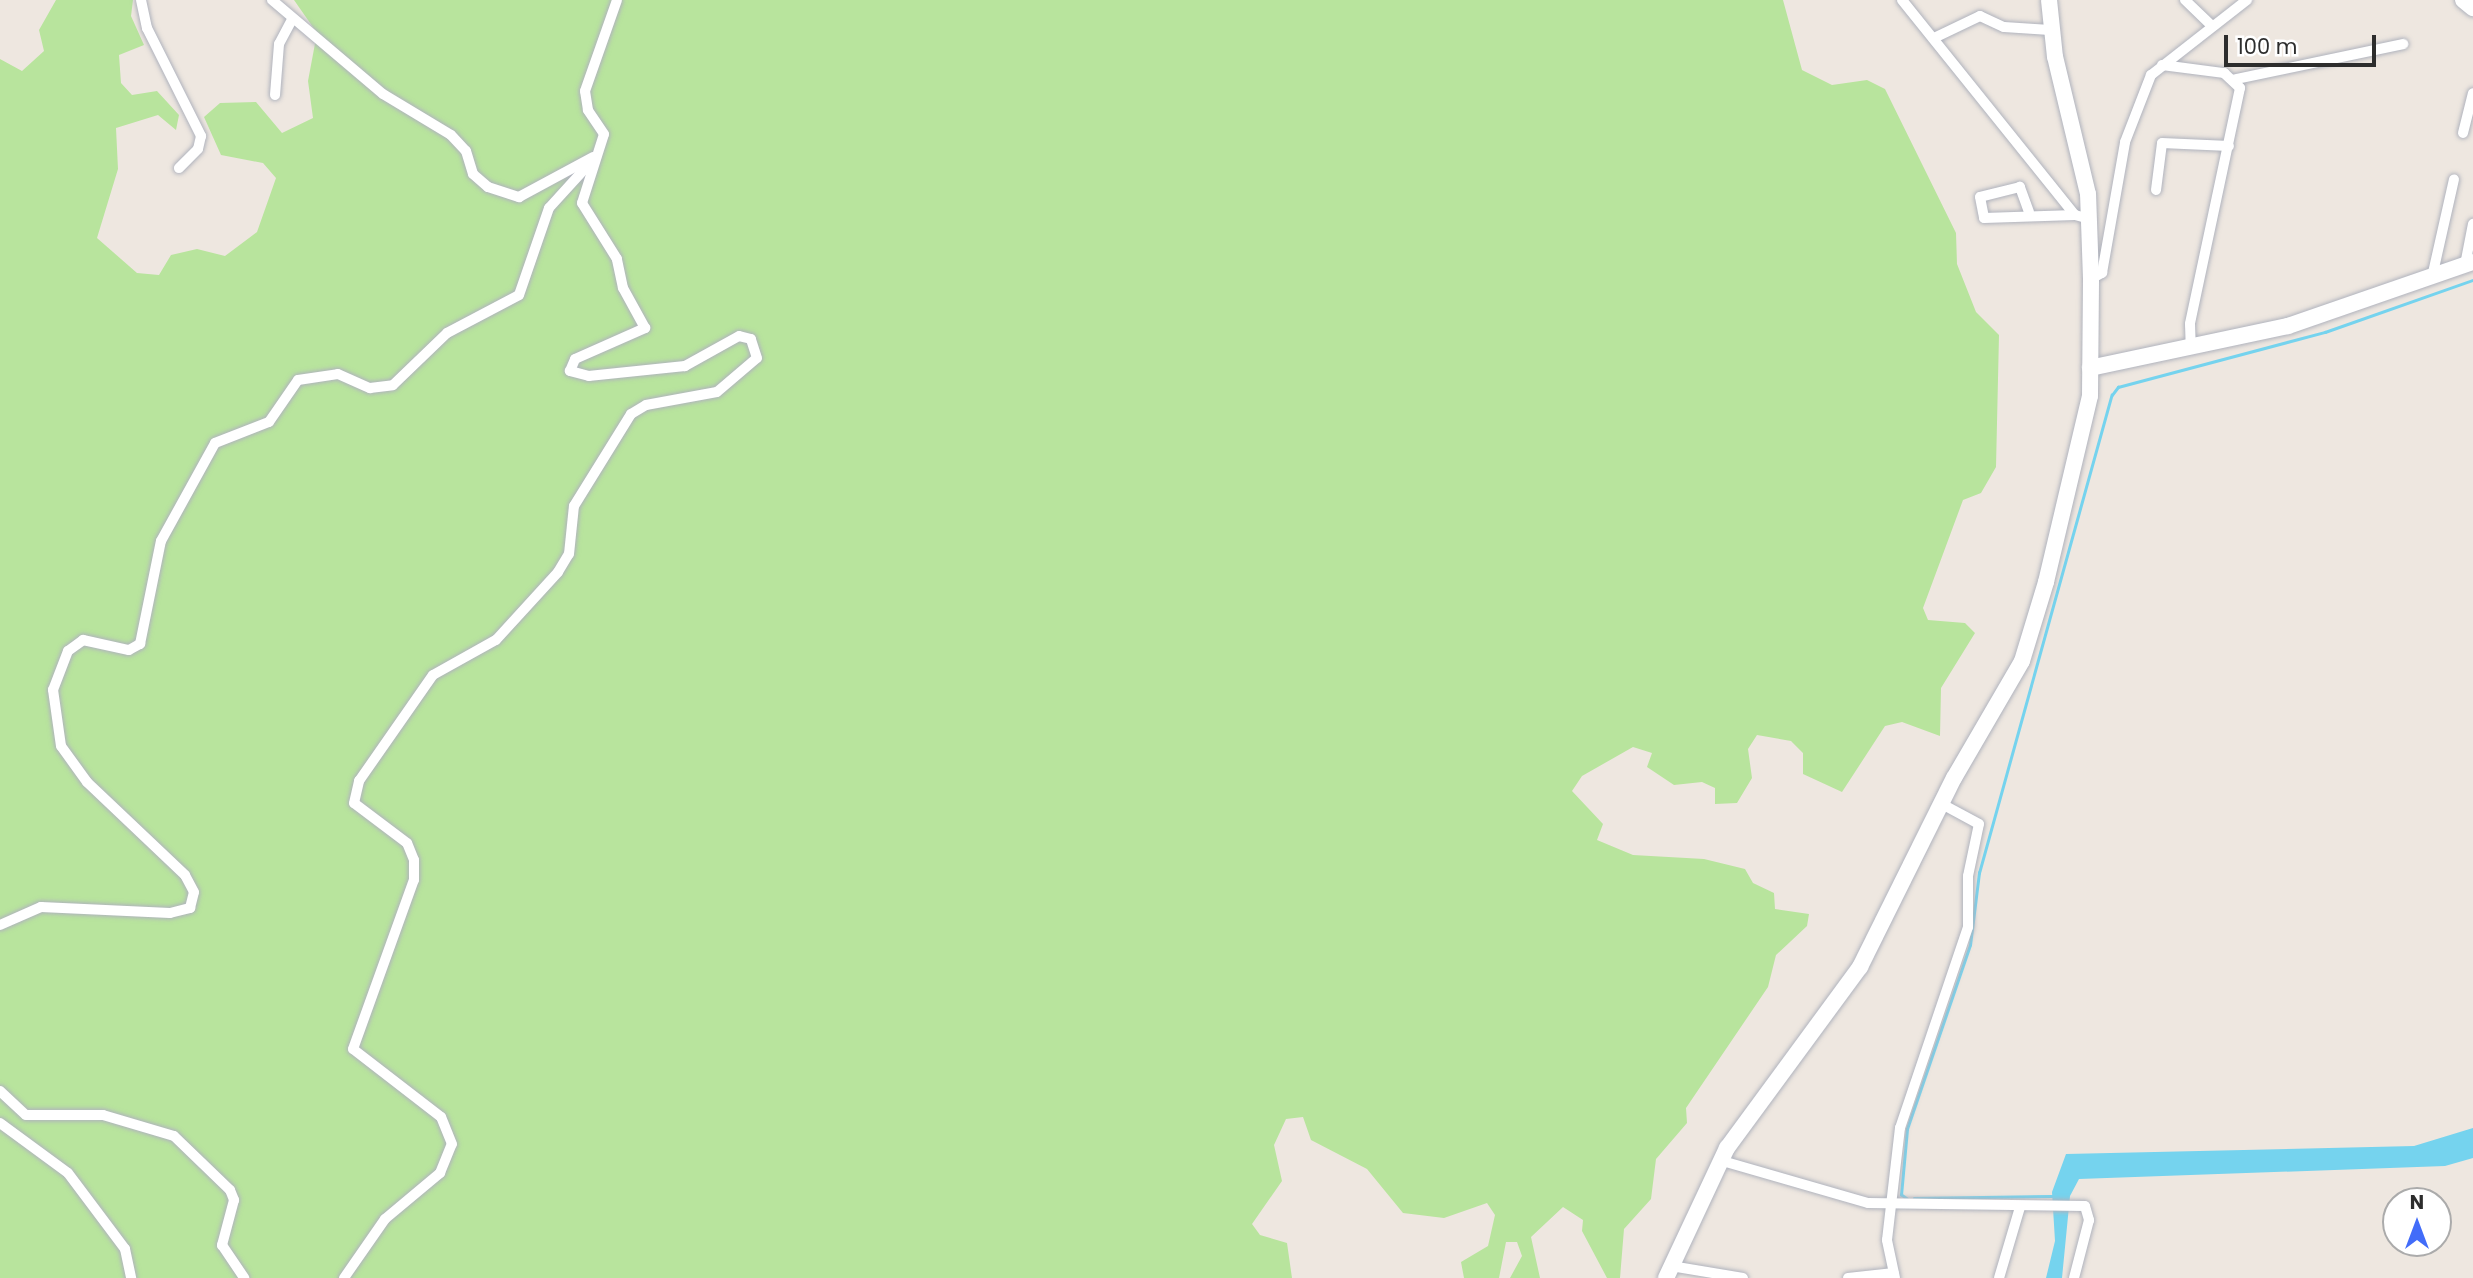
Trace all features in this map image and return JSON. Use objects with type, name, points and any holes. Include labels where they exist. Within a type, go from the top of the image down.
[{"type":"street","points":[[141,0],[147,27],[201,136],[198,149],[180,168]]},
{"type":"street","points":[[272,0],[292,20],[383,94],[452,135],[466,152],[472,174],[488,187],[519,197],[596,157]]},
{"type":"street","points":[[344,1278],[385,1219],[440,1173],[452,1144],[441,1117],[353,1049],[414,880],[414,860],[407,843],[354,803],[359,781],[433,674],[496,640],[558,572],[569,554],[574,506],[631,414],[646,405],[718,392],[757,358],[751,339],[739,336],[685,366],[589,376],[570,371],[575,359],[645,328],[623,288],[617,259],[586,218],[584,188],[604,134],[588,110],[585,91],[617,0]]},
{"type":"street","points":[[1902,0],[2082,217]]},
{"type":"street","points":[[1743,1278],[1668,1272],[1719,1160],[1860,967],[1940,803],[2022,661],[2085,426],[2090,368],[2091,279],[2050,30],[2049,0]]},
{"type":"street","points":[[2185,0],[2212,26]]},
{"type":"street","points":[[2091,279],[2102,273],[2125,142],[2147,83],[2162,65],[2247,0]]},
{"type":"street","points":[[2463,0],[2473,8]]},
{"type":"street","points":[[1934,38],[1980,16],[2004,27],[2050,30]]},
{"type":"street","points":[[275,95],[279,44],[292,20]]},
{"type":"street","points":[[2162,65],[2236,79],[2403,44]]},
{"type":"street","points":[[2191,348],[2190,324],[2229,146],[2236,79]]},
{"type":"street","points":[[2463,133],[2473,93]]},
{"type":"street","points":[[2156,190],[2162,143],[2229,146]]},
{"type":"street","points":[[0,925],[41,907],[170,913],[190,908],[194,892],[185,875],[87,782],[61,747],[52,690],[68,651],[83,640],[129,650],[140,644],[161,541],[215,443],[268,422],[298,380],[338,374],[370,388],[394,385],[447,333],[519,295],[549,208],[596,157]]},
{"type":"street","points":[[2432,277],[2454,179]]},
{"type":"street","points":[[2029,212],[2020,187],[1980,197],[1984,218],[2029,212],[2082,217]]},
{"type":"street","points":[[2090,368],[2191,348],[2325,315],[2469,264],[2473,224]]},
{"type":"street","points":[[1848,1278],[1894,1275],[1887,1240],[1903,1117],[1968,927],[1968,876],[1979,824],[1940,803]]},
{"type":"street","points":[[0,1091],[26,1115],[103,1115],[174,1136],[230,1190],[234,1200],[222,1245],[244,1278]]},
{"type":"street","points":[[0,1123],[68,1173],[125,1249],[131,1278]]},
{"type":"street","points":[[1719,1160],[1893,1206],[2085,1206],[2089,1220],[2074,1278]]},
{"type":"street","points":[[1999,1278],[2020,1207]]},
{"type":"green space","points":[[56,0],[133,0],[131,16],[144,45],[119,55],[121,83],[132,95],[157,91],[179,115],[176,130],[158,115],[116,128],[118,169],[97,238],[137,273],[159,275],[171,255],[197,249],[225,256],[257,232],[276,178],[263,163],[221,155],[204,117],[220,103],[256,102],[282,133],[313,118],[308,81],[317,33],[294,0],[1783,0],[1802,70],[1832,85],[1867,80],[1885,89],[1956,233],[1957,264],[1976,312],[1999,335],[1996,467],[1981,493],[1963,500],[1923,608],[1928,620],[1965,623],[1975,633],[1941,688],[1940,736],[1902,722],[1885,726],[1842,792],[1803,774],[1803,753],[1791,741],[1757,735],[1748,749],[1752,778],[1737,803],[1715,804],[1715,788],[1702,782],[1674,785],[1647,767],[1652,753],[1633,747],[1582,776],[1572,791],[1603,824],[1597,840],[1633,855],[1704,859],[1745,869],[1753,883],[1774,893],[1775,909],[1809,914],[1807,926],[1776,955],[1768,987],[1686,1108],[1687,1123],[1656,1159],[1651,1199],[1624,1229],[1620,1278],[1607,1278],[1582,1231],[1583,1220],[1563,1207],[1531,1237],[1540,1278],[1510,1278],[1522,1256],[1517,1242],[1506,1242],[1499,1278],[1464,1278],[1461,1262],[1488,1246],[1495,1215],[1487,1203],[1444,1218],[1403,1213],[1367,1169],[1311,1140],[1303,1117],[1286,1119],[1274,1145],[1282,1181],[1252,1224],[1260,1235],[1287,1243],[1292,1278],[0,1278],[0,59],[22,71],[44,51],[39,30]]},
{"type":"water","points":[[2473,1128],[2473,1158],[2445,1166],[2079,1179],[2070,1196],[2062,1278],[2046,1278],[2055,1241],[2052,1192],[2066,1154],[2414,1146]]},
{"type":"waterway","points":[[1907,1199],[1901,1195],[1907,1129],[1970,945],[1979,873],[2112,395],[2118,387],[2325,332],[2473,280]]},
{"type":"waterway","points":[[1914,1198],[2052,1196]]}]
